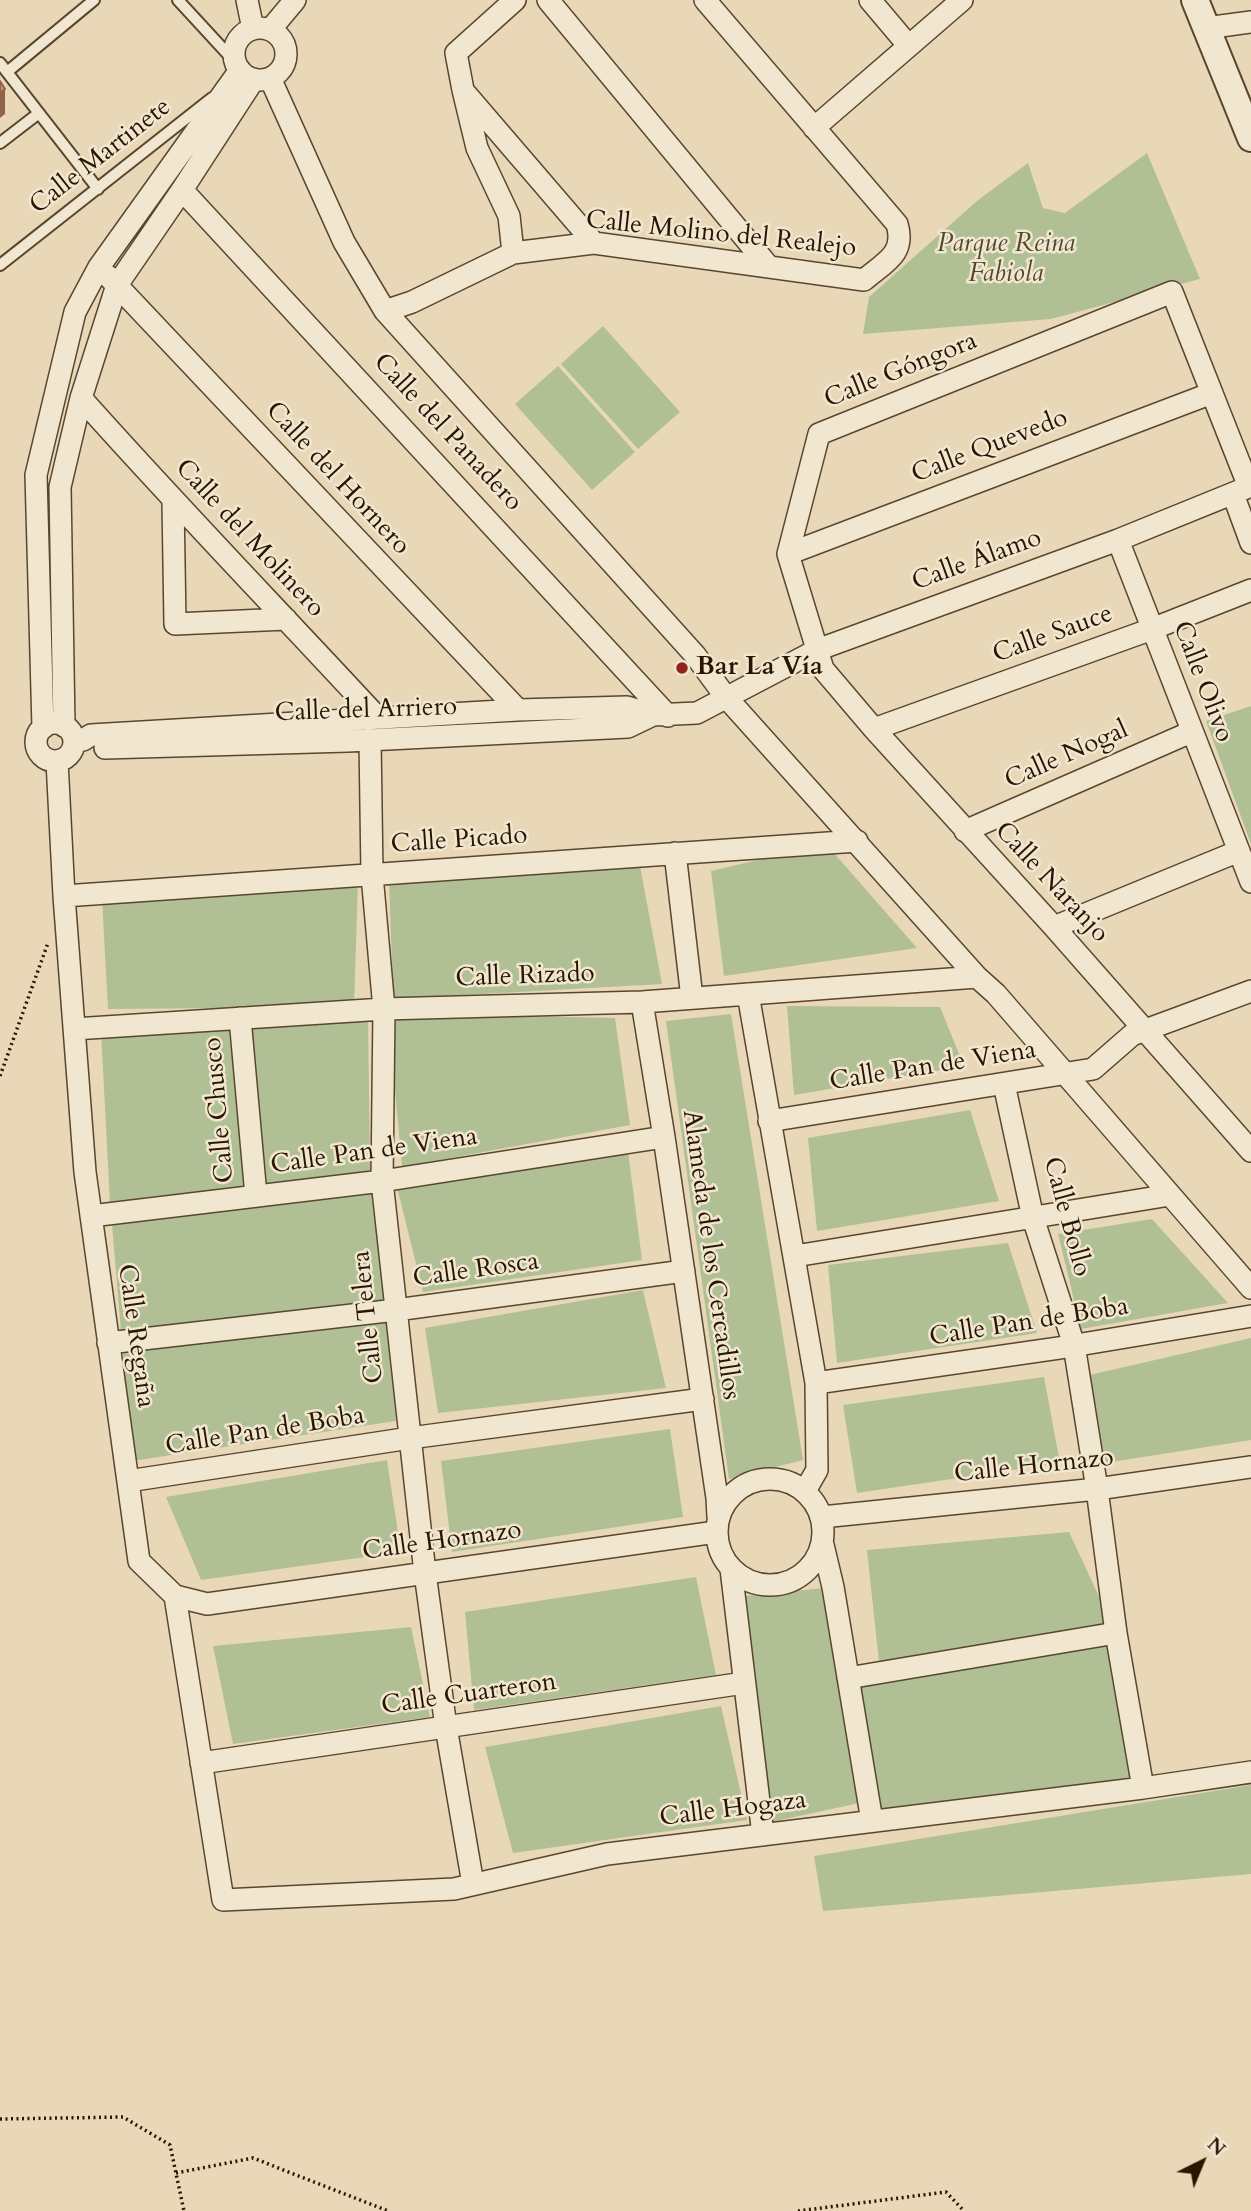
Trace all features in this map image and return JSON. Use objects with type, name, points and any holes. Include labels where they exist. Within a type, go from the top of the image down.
[{"type":"street","points":[[66,734],[37,737],[38,749],[46,758],[57,761],[72,750],[66,734],[36,475],[75,312],[99,267],[246,75],[282,67],[286,50],[283,42],[262,30],[247,0]]},
{"type":"street","points":[[295,0],[262,30],[239,39],[235,46],[246,75],[385,312],[695,655],[725,696],[977,977],[996,994],[1251,1288]]},
{"type":"street","points":[[513,253],[509,216],[477,148],[456,53],[515,0]]},
{"type":"street","points":[[548,0],[769,267]]},
{"type":"street","points":[[705,0],[814,128],[962,0]]},
{"type":"street","points":[[870,0],[908,45]]},
{"type":"street","points":[[1195,0],[1251,138]]},
{"type":"street","points":[[1206,28],[1251,22]]},
{"type":"street","points":[[66,734],[60,487],[81,398],[117,285],[182,190],[246,75]]},
{"type":"street","points":[[463,90],[594,243]]},
{"type":"street","name":"Calle Molino del Realejo","points":[[385,312],[412,302],[513,253],[594,243],[864,280],[899,250],[901,237],[897,224],[814,128]]},
{"type":"street","name":"Calle del Panadero","points":[[182,190],[661,715]]},
{"type":"street","name":"Calle del Hornero","points":[[99,267],[518,710]]},
{"type":"street","name":"Calle Góngora","points":[[788,554],[820,434],[1172,292],[1212,393]]},
{"type":"street","points":[[1212,393],[1244,489],[1251,543]]},
{"type":"street","name":"Calle Quevedo","points":[[788,554],[1212,393]]},
{"type":"street","name":"Calle del Molinero","points":[[81,398],[173,502],[378,718]]},
{"type":"street","name":"Calle Álamo","points":[[725,696],[817,650],[1118,540],[1244,489]]},
{"type":"street","points":[[173,502],[175,624],[286,619]]},
{"type":"street","name":"Calle Olivo","points":[[1118,540],[1251,882]]},
{"type":"street","points":[[788,554],[817,650]]},
{"type":"street","name":"Calle Sauce","points":[[874,729],[1152,629],[1251,590]]},
{"type":"street","name":"Calle Naranjo","points":[[817,650],[822,668],[874,729],[1054,927],[1251,1151]]},
{"type":"street","name":"Calle del Arriero","points":[[66,734],[91,735],[518,710],[626,707],[661,715],[697,713],[725,696]]},
{"type":"street","name":"Calle del Arriero","points":[[66,734],[88,748],[370,739],[628,727],[661,715]]},
{"type":"street","name":"Calle Nogal","points":[[965,831],[1191,732]]},
{"type":"street","name":"Calle Telera","points":[[370,739],[372,875],[384,1009],[382,1181],[425,1573],[446,1727],[473,1884]]},
{"type":"street","name":"Calle Regaña","points":[[57,761],[64,896],[90,1216],[139,1561],[175,1596]]},
{"type":"street","name":"Calle Picado","points":[[64,896],[857,841]]},
{"type":"street","points":[[1054,927],[1239,851]]},
{"type":"street","points":[[676,853],[692,998]]},
{"type":"street","name":"Calle Rizado","points":[[74,1029],[384,1009],[642,1002],[977,977]]},
{"type":"street","name":"Calle Pan de Viena","points":[[769,1121],[1093,1069],[1132,1034],[1251,991]]},
{"type":"street","points":[[748,994],[816,1383],[817,1470],[805,1491]]},
{"type":"street","name":"Alameda de los Cercadillos","points":[[642,1002],[703,1399],[717,1524]]},
{"type":"street","name":"Calle Chusco","points":[[240,1018],[256,1196]]},
{"type":"street","name":"Calle Bollo","points":[[1004,1084],[1033,1218],[1074,1345],[1116,1633],[1143,1788]]},
{"type":"street","name":"Calle Pan de Viena","points":[[90,1216],[382,1181],[664,1138]]},
{"type":"street","points":[[795,1256],[1170,1195]]},
{"type":"street","name":"Calle Rosca","points":[[108,1343],[396,1310],[684,1271]]},
{"type":"street","name":"Calle Pan de Boba","points":[[816,1383],[1251,1316]]},
{"type":"street","name":"Calle Pan de Boba","points":[[128,1481],[410,1438],[703,1399]]},
{"type":"street","name":"Calle Hornazo","points":[[822,1517],[1097,1489],[1251,1467]]},
{"type":"street","points":[[763,1835],[731,1569],[720,1550],[717,1524],[725,1502],[738,1488],[752,1481],[770,1478],[789,1481],[805,1491],[814,1500],[822,1517],[823,1545],[872,1821]]},
{"type":"street","name":"Calle Hornazo","points":[[175,1596],[207,1604],[425,1573],[717,1524]]},
{"type":"street","points":[[731,1569],[747,1580],[767,1586],[785,1584],[810,1569],[823,1545]]},
{"type":"street","points":[[175,1596],[201,1763]]},
{"type":"street","points":[[848,1678],[1116,1633]]},
{"type":"street","name":"Calle Cuarteron","points":[[201,1763],[744,1684]]},
{"type":"street","name":"Calle Hogaza","points":[[201,1763],[223,1900],[454,1889],[607,1854],[1143,1788],[1251,1772]]},
{"type":"lane","points":[[8,72],[94,0]]},
{"type":"lane","points":[[178,0],[246,75]]},
{"type":"lane","points":[[0,63],[98,189]]},
{"type":"lane","name":"Calle Martinete","points":[[0,265],[246,75]]},
{"type":"lane","points":[[0,143],[39,113]]},
{"type":"path","points":[[0,1076],[51,935]]},
{"type":"path","points":[[0,2119],[122,2117],[170,2145],[184,2211]]},
{"type":"path","points":[[176,2174],[253,2158],[388,2211]]},
{"type":"path","points":[[798,2211],[947,2192],[964,2211]]},
{"type":"green space","name":"Parque Reina Fabiola","points":[[1147,153],[1200,279],[1051,319],[863,334],[869,297],[977,201],[1028,163],[1043,208],[1065,213]]},
{"type":"green space","points":[[603,326],[680,412],[638,449],[561,364]]},
{"type":"green space","points":[[558,366],[635,452],[592,490],[515,404]]},
{"type":"green space","points":[[1251,706],[1251,844],[1206,721]]},
{"type":"green space","points":[[826,844],[917,948],[724,976],[711,871]]},
{"type":"green space","points":[[640,866],[662,984],[393,999],[389,878]]},
{"type":"green space","points":[[358,882],[354,1007],[108,1009],[102,899]]},
{"type":"green space","points":[[787,1006],[940,1007],[964,1066],[794,1095]]},
{"type":"green space","points":[[388,1013],[615,1018],[630,1125],[402,1167]]},
{"type":"green space","points":[[368,1014],[370,1172],[110,1204],[101,1031]]},
{"type":"green space","points":[[731,1014],[803,1460],[729,1479],[666,1021]]},
{"type":"green space","points":[[970,1110],[999,1201],[817,1231],[808,1138]]},
{"type":"green space","points":[[628,1151],[642,1260],[423,1292],[397,1187]]},
{"type":"green space","points":[[375,1181],[396,1421],[132,1461],[111,1213]]},
{"type":"green space","points":[[1152,1219],[1228,1303],[1081,1329],[1058,1234]]},
{"type":"green space","points":[[1008,1243],[1037,1333],[837,1363],[828,1265]]},
{"type":"green space","points":[[643,1290],[666,1388],[438,1413],[425,1328]]},
{"type":"green space","points":[[1251,1338],[1251,1440],[1105,1463],[1085,1376]]},
{"type":"green space","points":[[1044,1377],[1060,1463],[857,1493],[843,1405]]},
{"type":"green space","points":[[670,1429],[683,1517],[452,1552],[441,1461]]},
{"type":"green space","points":[[387,1460],[401,1552],[201,1580],[166,1497]]},
{"type":"green space","points":[[1069,1532],[1116,1633],[1143,1788],[872,1821],[869,1801],[762,1824],[735,1597],[833,1587],[848,1677],[880,1672],[867,1550]]},
{"type":"green space","points":[[696,1577],[716,1675],[474,1710],[465,1612]]},
{"type":"green space","points":[[411,1627],[430,1717],[233,1744],[213,1646]]},
{"type":"green space","points":[[721,1706],[747,1820],[513,1853],[485,1747]]},
{"type":"green space","points":[[1251,1785],[1251,1874],[823,1911],[814,1856]]},
{"type":"place","name":"Bar La Vía","points":[[682,668]]}]
